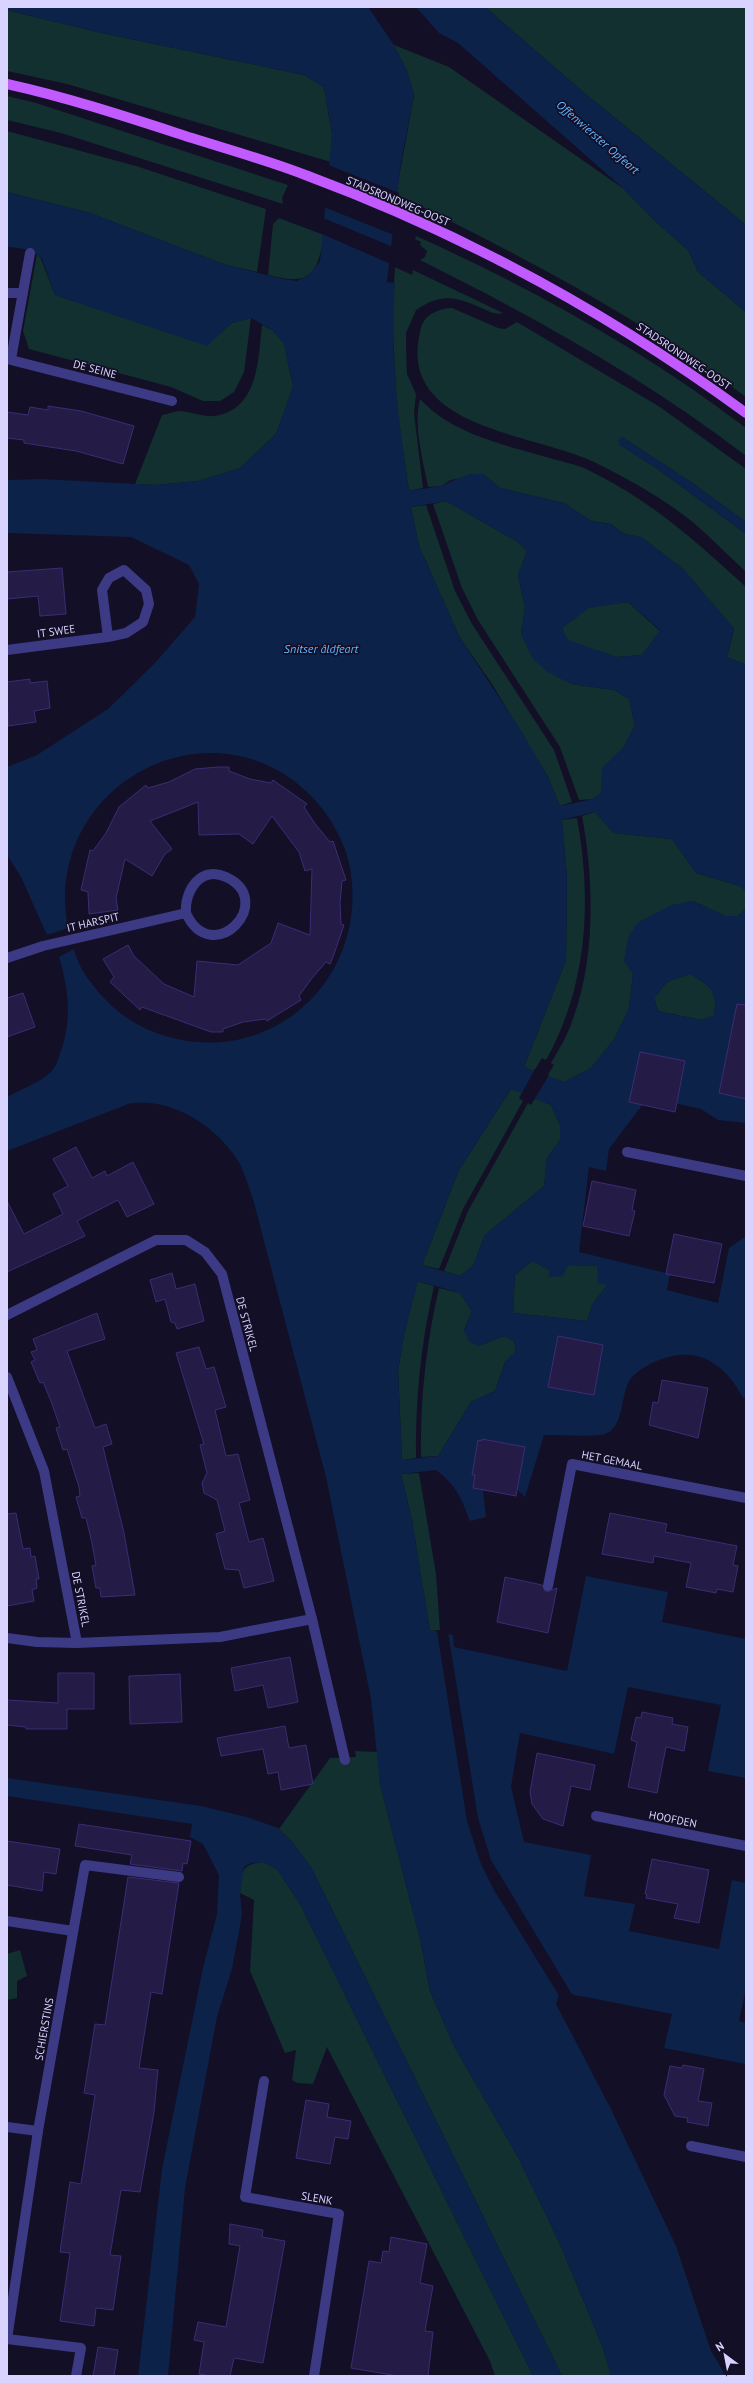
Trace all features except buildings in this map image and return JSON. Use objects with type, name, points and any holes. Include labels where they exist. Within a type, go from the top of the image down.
[{"type":"main road","name":"STADSRONDWEG-OOST","points":[[7,84],[62,96],[308,176],[421,222],[524,273],[627,331],[746,413]]},
{"type":"street","name":"DE SEINE","points":[[30,253],[9,359],[172,401]]},
{"type":"street","points":[[7,293],[23,293]]},
{"type":"street","name":"IT SWEE","points":[[7,650],[108,637],[126,633],[143,622],[149,604],[146,590],[124,570],[109,578],[102,590],[108,637]]},
{"type":"street","points":[[214,875],[225,876],[235,882],[245,898],[245,908],[238,926],[221,935],[211,935],[198,930],[190,922],[186,913],[185,903],[192,886],[200,879],[214,875]]},
{"type":"street","name":"IT HARSPIT","points":[[7,958],[43,946],[186,913]]},
{"type":"street","points":[[627,1152],[746,1176]]},
{"type":"street","name":"DE STRIKEL","points":[[7,1315],[156,1240],[186,1240],[204,1252],[222,1274],[312,1619],[345,1760]]},
{"type":"street","name":"DE STRIKEL","points":[[7,1377],[44,1471],[77,1643]]},
{"type":"street","name":"HET GEMAAL","points":[[548,1586],[572,1464],[746,1498]]},
{"type":"street","name":"DE STRIKEL","points":[[7,1638],[37,1642],[77,1643],[220,1637],[312,1619]]},
{"type":"street","name":"HOOFDEN","points":[[596,1816],[746,1846]]},
{"type":"street","name":"SCHIERSTINS","points":[[76,2376],[81,2348],[7,2339],[38,2132],[85,1865],[179,1877]]},
{"type":"street","points":[[7,1921],[73,1931]]},
{"type":"street","name":"SLENK","points":[[264,2081],[245,2197],[339,2214],[314,2376]]},
{"type":"street","points":[[7,2127],[38,2132]]},
{"type":"street","points":[[691,2146],[746,2157]]},
{"type":"green space","points":[[485,7],[746,7],[746,225],[582,91]]},
{"type":"green space","points":[[7,10],[97,32],[304,75],[324,87],[332,134],[331,162],[67,84],[7,71]]},
{"type":"green space","points":[[394,45],[449,67],[624,189],[655,221],[688,250],[698,272],[746,312],[746,397],[705,367],[620,313],[531,263],[396,194],[414,95],[407,71]]},
{"type":"green space","points":[[7,96],[36,103],[288,185],[282,198],[283,204],[61,133],[7,120]]},
{"type":"green space","points":[[7,131],[136,166],[266,209],[257,272],[226,265],[90,213],[7,192]]},
{"type":"green space","points":[[279,218],[324,235],[318,260],[314,269],[302,278],[293,279],[268,275],[273,224]]},
{"type":"green space","points":[[416,236],[545,299],[628,347],[668,373],[746,428],[746,456],[668,400],[588,350],[547,326],[420,260],[425,257],[427,251],[420,245],[421,242],[415,239]]},
{"type":"green space","points":[[37,254],[41,259],[55,295],[206,345],[232,323],[251,318],[244,372],[234,392],[220,401],[203,401],[171,387],[29,349],[23,331]]},
{"type":"green space","points":[[395,267],[412,275],[413,270],[503,313],[493,313],[466,302],[450,298],[425,304],[416,310],[406,333],[407,374],[416,394],[414,413],[423,488],[409,491],[397,410],[392,315]]},
{"type":"green space","points":[[452,308],[498,328],[505,329],[517,322],[660,407],[746,469],[746,522],[691,482],[622,437],[619,444],[659,470],[746,534],[746,572],[684,515],[661,499],[625,478],[574,454],[509,435],[477,423],[449,408],[429,389],[418,362],[421,328],[423,323],[433,313]]},
{"type":"green space","points":[[262,325],[272,330],[284,343],[293,387],[276,434],[240,468],[198,481],[155,485],[135,484],[162,415],[181,411],[206,416],[215,416],[229,411],[240,404],[254,381]]},
{"type":"green space","points":[[420,399],[434,412],[466,431],[502,444],[577,465],[588,470],[632,494],[672,522],[746,587],[746,665],[727,657],[734,629],[683,569],[641,537],[624,534],[611,524],[591,521],[564,503],[500,488],[483,474],[451,480],[441,486],[428,487],[418,432],[418,409]]},
{"type":"green space","points":[[446,501],[518,542],[527,551],[518,575],[525,607],[521,634],[571,684],[614,690],[629,699],[635,725],[624,747],[603,768],[601,793],[593,799],[579,800],[560,747],[478,620],[462,588],[433,504]]},
{"type":"green space","points":[[426,505],[455,591],[472,624],[554,750],[572,802],[560,806],[548,777],[492,684],[460,638],[419,546],[411,507]]},
{"type":"green space","points":[[628,602],[660,631],[642,655],[617,657],[568,641],[562,628],[589,607]]},
{"type":"green space","points":[[595,812],[614,833],[672,839],[696,873],[740,886],[746,891],[746,908],[738,916],[725,916],[693,901],[633,974],[629,1008],[615,1038],[591,1068],[564,1082],[547,1076],[554,1065],[551,1063],[566,1036],[576,1011],[583,984],[588,956],[591,899],[582,816]]},
{"type":"green space","points":[[577,818],[582,849],[585,911],[583,942],[578,972],[571,1002],[560,1031],[546,1060],[542,1058],[534,1071],[524,1067],[566,960],[567,878],[562,820]]},
{"type":"green space","points":[[690,974],[708,986],[714,995],[714,1016],[701,1020],[658,1011],[654,998],[667,982]]},
{"type":"green space","points":[[511,1089],[522,1093],[519,1098],[523,1101],[463,1209],[439,1269],[422,1265],[459,1170]]},
{"type":"green space","points":[[535,1098],[551,1105],[560,1125],[560,1140],[547,1158],[544,1186],[485,1235],[473,1266],[460,1276],[444,1271],[468,1211],[528,1103],[531,1105]]},
{"type":"green space","points":[[532,1261],[550,1270],[549,1276],[568,1265],[597,1266],[607,1285],[592,1305],[587,1321],[513,1313],[515,1275]]},
{"type":"green space","points":[[417,1281],[434,1286],[422,1350],[418,1393],[416,1458],[402,1460],[398,1370],[404,1335]]},
{"type":"green space","points":[[439,1288],[460,1293],[472,1311],[464,1330],[478,1346],[504,1336],[514,1341],[516,1351],[505,1362],[495,1391],[471,1402],[438,1456],[421,1457],[423,1393],[427,1351]]},
{"type":"green space","points":[[419,1473],[436,1574],[440,1630],[430,1631],[412,1520],[401,1474]]},
{"type":"green space","points":[[355,1751],[378,1752],[380,1784],[421,1943],[430,1991],[454,2046],[519,2159],[560,2244],[603,2348],[611,2376],[562,2376],[311,1867],[293,1843],[279,1829],[330,1758],[356,1757]]},
{"type":"green space","points":[[263,1862],[277,1869],[300,1904],[533,2376],[495,2376],[490,2361],[327,2047],[313,2084],[297,2083],[292,2080],[296,2050],[285,2053],[250,1971],[254,1900],[240,1893],[241,1880],[242,1874],[246,1867],[255,1863]]},
{"type":"green space","points":[[20,1950],[27,1976],[17,1981],[17,1998],[7,2000],[7,1954]]},
{"type":"water","name":"Snitser âldfeart","points":[[7,7],[368,7],[394,45],[407,71],[414,95],[401,162],[387,282],[395,283],[393,309],[394,361],[409,491],[441,486],[469,474],[483,474],[500,488],[564,503],[591,521],[611,524],[624,534],[641,537],[683,569],[734,628],[727,657],[746,665],[746,891],[740,886],[696,873],[672,839],[614,833],[595,812],[562,820],[567,878],[566,960],[524,1067],[564,1082],[591,1068],[615,1038],[629,1008],[633,974],[624,961],[628,938],[637,923],[671,905],[693,901],[725,916],[738,916],[746,908],[746,1123],[718,1120],[701,1109],[661,1100],[643,1104],[609,1149],[606,1171],[589,1167],[579,1252],[670,1274],[667,1290],[718,1303],[729,1248],[746,1236],[746,1397],[743,1398],[736,1386],[719,1367],[698,1356],[673,1356],[656,1361],[640,1370],[631,1378],[625,1392],[619,1417],[611,1430],[600,1435],[544,1435],[525,1497],[511,1483],[483,1491],[486,1517],[470,1521],[454,1487],[436,1470],[401,1474],[412,1520],[430,1630],[453,1635],[454,1647],[567,1671],[586,1576],[668,1592],[662,1622],[746,1639],[746,1778],[708,1771],[721,1705],[628,1687],[614,1754],[520,1733],[511,1787],[524,1842],[591,1855],[584,1896],[635,1904],[629,1931],[719,1949],[732,1880],[746,1883],[746,1988],[739,2021],[746,2023],[746,2064],[664,2048],[672,2014],[560,1992],[556,2004],[611,2109],[676,2246],[711,2351],[726,2376],[611,2376],[603,2348],[560,2244],[519,2159],[454,2046],[430,1991],[421,1943],[380,1784],[371,1699],[326,1477],[253,1199],[240,1164],[220,1138],[207,1127],[179,1110],[163,1105],[147,1103],[131,1103],[7,1151],[7,1097],[39,1081],[50,1073],[56,1065],[64,1042],[68,1018],[68,1006],[65,981],[59,957],[74,949],[82,969],[90,982],[104,998],[127,1018],[144,1028],[173,1038],[212,1043],[248,1037],[280,1024],[308,1002],[330,975],[345,943],[352,907],[348,858],[341,839],[320,805],[313,798],[272,768],[228,754],[184,756],[142,770],[107,797],[81,833],[67,877],[68,928],[47,935],[21,877],[7,855],[7,767],[37,755],[108,709],[155,663],[195,617],[199,584],[189,565],[131,537],[7,533],[7,480],[41,479],[155,485],[198,481],[240,468],[276,434],[293,387],[284,343],[272,330],[251,318],[232,323],[207,346],[55,295],[42,259],[30,251],[7,247],[7,192],[90,213],[226,265],[297,281],[309,275],[320,261],[332,134],[324,87],[304,75],[97,32],[7,10]],"holes":[[[446,501],[518,542],[527,551],[518,575],[525,607],[521,634],[533,659],[549,673],[571,684],[614,690],[629,699],[635,725],[624,747],[602,768],[601,793],[593,799],[560,806],[548,777],[522,732],[460,638],[419,546],[411,507]],[[628,602],[660,630],[642,655],[617,657],[568,640],[562,628],[589,608]],[[690,974],[708,986],[714,995],[714,1016],[700,1020],[658,1011],[654,998],[667,982]],[[511,1089],[551,1105],[560,1125],[560,1140],[547,1158],[544,1186],[485,1235],[473,1266],[460,1276],[422,1265],[459,1170]],[[532,1261],[549,1270],[549,1277],[563,1276],[568,1265],[597,1266],[598,1283],[607,1285],[592,1305],[587,1321],[513,1313],[515,1275]],[[418,1281],[460,1293],[472,1311],[464,1330],[469,1341],[478,1346],[504,1336],[514,1341],[516,1351],[505,1362],[495,1391],[471,1402],[438,1456],[402,1460],[398,1370],[404,1335]]]},
{"type":"water","name":"Offenwierster Opfeart","points":[[416,7],[485,7],[582,91],[746,225],[746,312],[698,272],[688,250],[655,221],[624,189],[458,43],[439,33]]},
{"type":"water","points":[[622,437],[691,482],[746,522],[746,534],[659,470],[619,444],[618,440]]},
{"type":"water","points":[[7,1778],[201,1806],[247,1817],[278,1828],[293,1843],[311,1867],[562,2376],[533,2376],[300,1904],[277,1869],[263,1862],[251,1863],[244,1867],[240,1893],[242,1915],[232,1969],[217,2017],[185,2188],[168,2376],[138,2376],[162,2169],[203,1968],[217,1914],[219,1875],[203,1844],[190,1837],[192,1824],[7,1796]]},
{"type":"pier","points":[[328,165],[399,193],[394,235],[324,207]]},
{"type":"pier","points":[[323,218],[393,247],[391,264],[322,234]]},
{"type":"pier","points":[[535,1069],[549,1075],[534,1100],[521,1095]]},
{"type":"pier","points":[[441,1630],[448,1632],[478,1818],[491,1860],[573,1996],[561,1994],[560,1997],[494,1890],[481,1864],[467,1821],[437,1631]]}]
